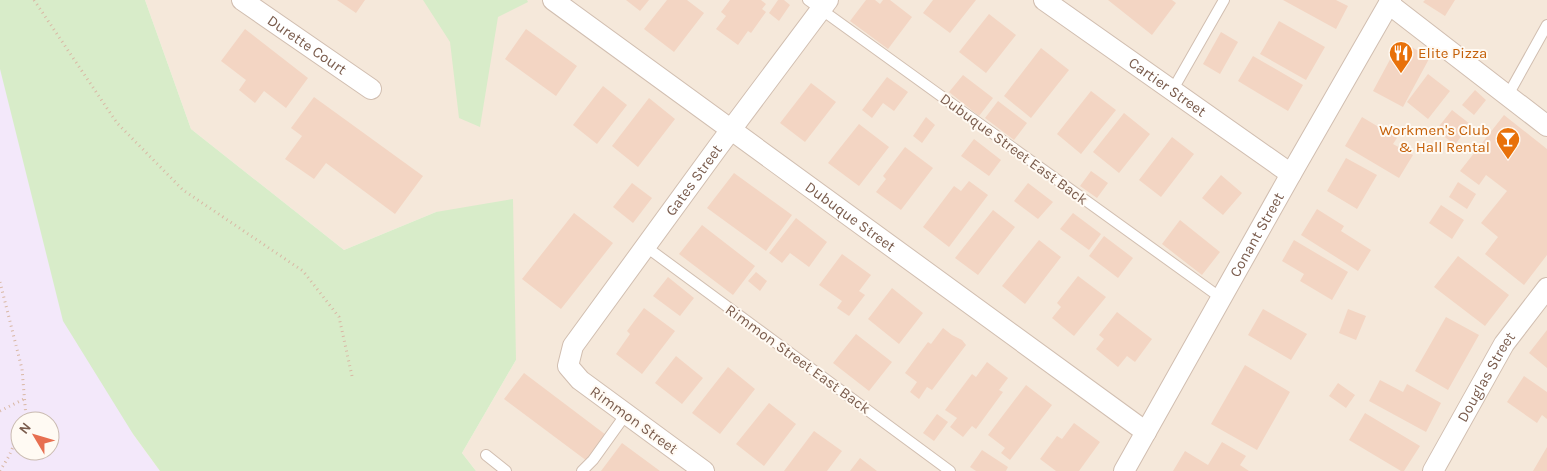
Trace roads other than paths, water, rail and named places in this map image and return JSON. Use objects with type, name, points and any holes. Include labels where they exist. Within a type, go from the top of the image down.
[{"type":"street","name":"Durette Court","points":[[242,0],[371,89]]},
{"type":"street","name":"Dubuque Street","points":[[553,0],[1146,432]]},
{"type":"street","points":[[1390,2],[1547,126]]},
{"type":"street","name":"Conant Street","points":[[1124,471],[1290,174],[1390,2]]},
{"type":"street","name":"Gates Street","points":[[568,366],[573,346],[732,129],[819,3]]},
{"type":"street","name":"Cartier Street","points":[[1055,4],[1172,91],[1290,174]]},
{"type":"street","name":"Douglas Street","points":[[1433,471],[1504,344],[1547,288]]},
{"type":"street","name":"Rimmon Street","points":[[568,366],[580,380],[704,471]]},
{"type":"lane","points":[[1172,91],[1224,0]]},
{"type":"lane","name":"Dubuque Street East Back","points":[[819,3],[1221,298]]},
{"type":"lane","points":[[1508,95],[1547,25]]},
{"type":"lane","name":"Rimmon Street East Back","points":[[645,246],[950,471]]},
{"type":"lane","points":[[582,471],[593,460],[626,414]]},
{"type":"lane","points":[[486,455],[506,471]]},
{"type":"place","name":"Elite Pizza","points":[[1401,74]]},
{"type":"place","name":"Workmen's Club & Hall Rental","points":[[1508,160]]}]
